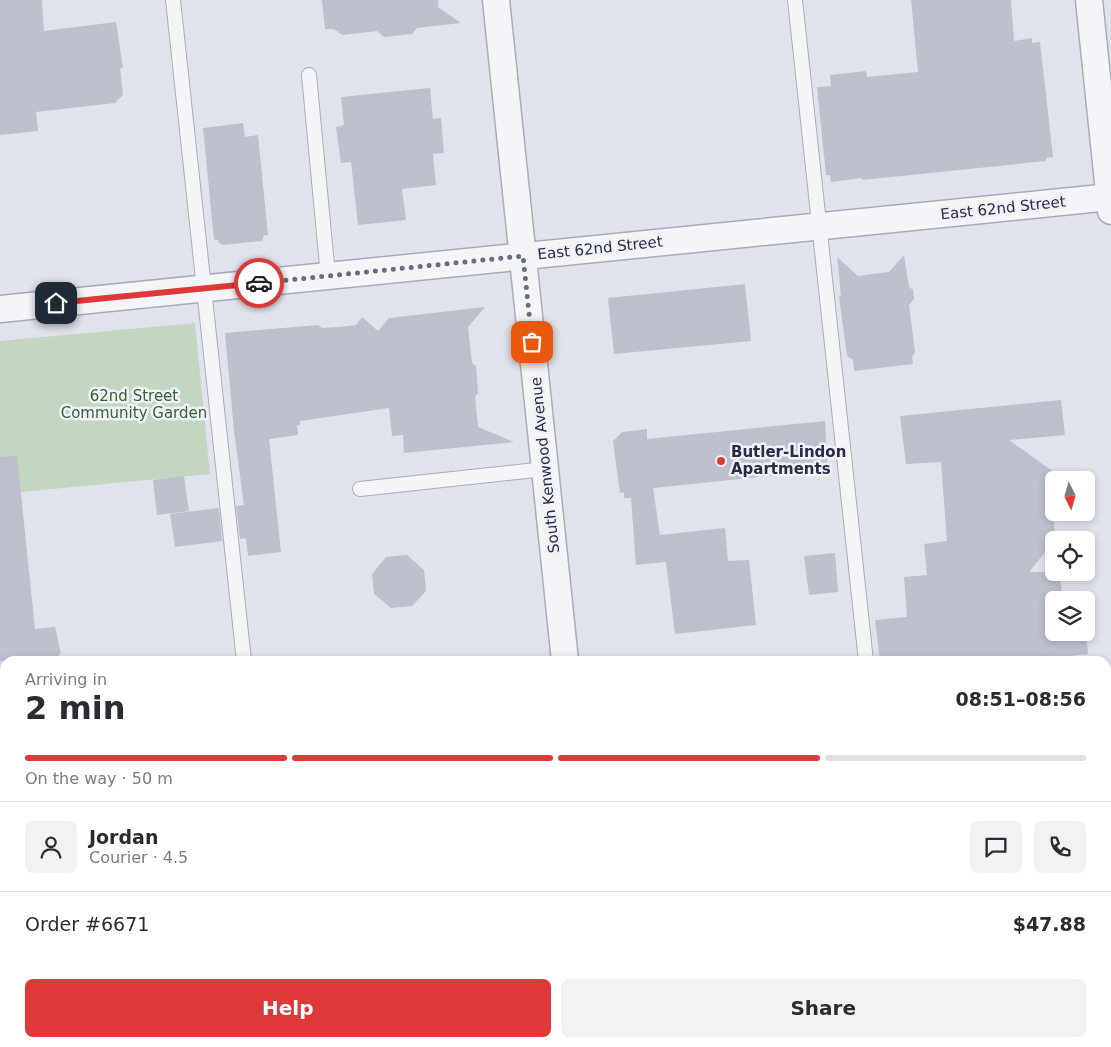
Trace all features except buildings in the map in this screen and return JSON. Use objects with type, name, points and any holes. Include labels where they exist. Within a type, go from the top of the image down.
[{"type":"street","name":"South Kenwood Avenue","points":[[496,0],[564,656]]},
{"type":"street","points":[[1090,0],[1110,202]]},
{"type":"street","name":"East 62nd Street","points":[[0,309],[819,226],[1110,202]]},
{"type":"lane","points":[[173,0],[243,656]]},
{"type":"lane","points":[[795,0],[865,656]]},
{"type":"lane","points":[[309,75],[328,276]]},
{"type":"lane","points":[[360,489],[545,469]]},
{"type":"green space","name":"62nd Street Community Garden","points":[[195,323],[210,474],[0,494],[0,341]]},
{"type":"way so far","points":[[259,283],[523,256],[532,342]]},
{"type":"place","name":"Butler-Lindon Apartments","points":[[721,461]]},
{"type":"route","points":[[56,303],[259,283]]}]
